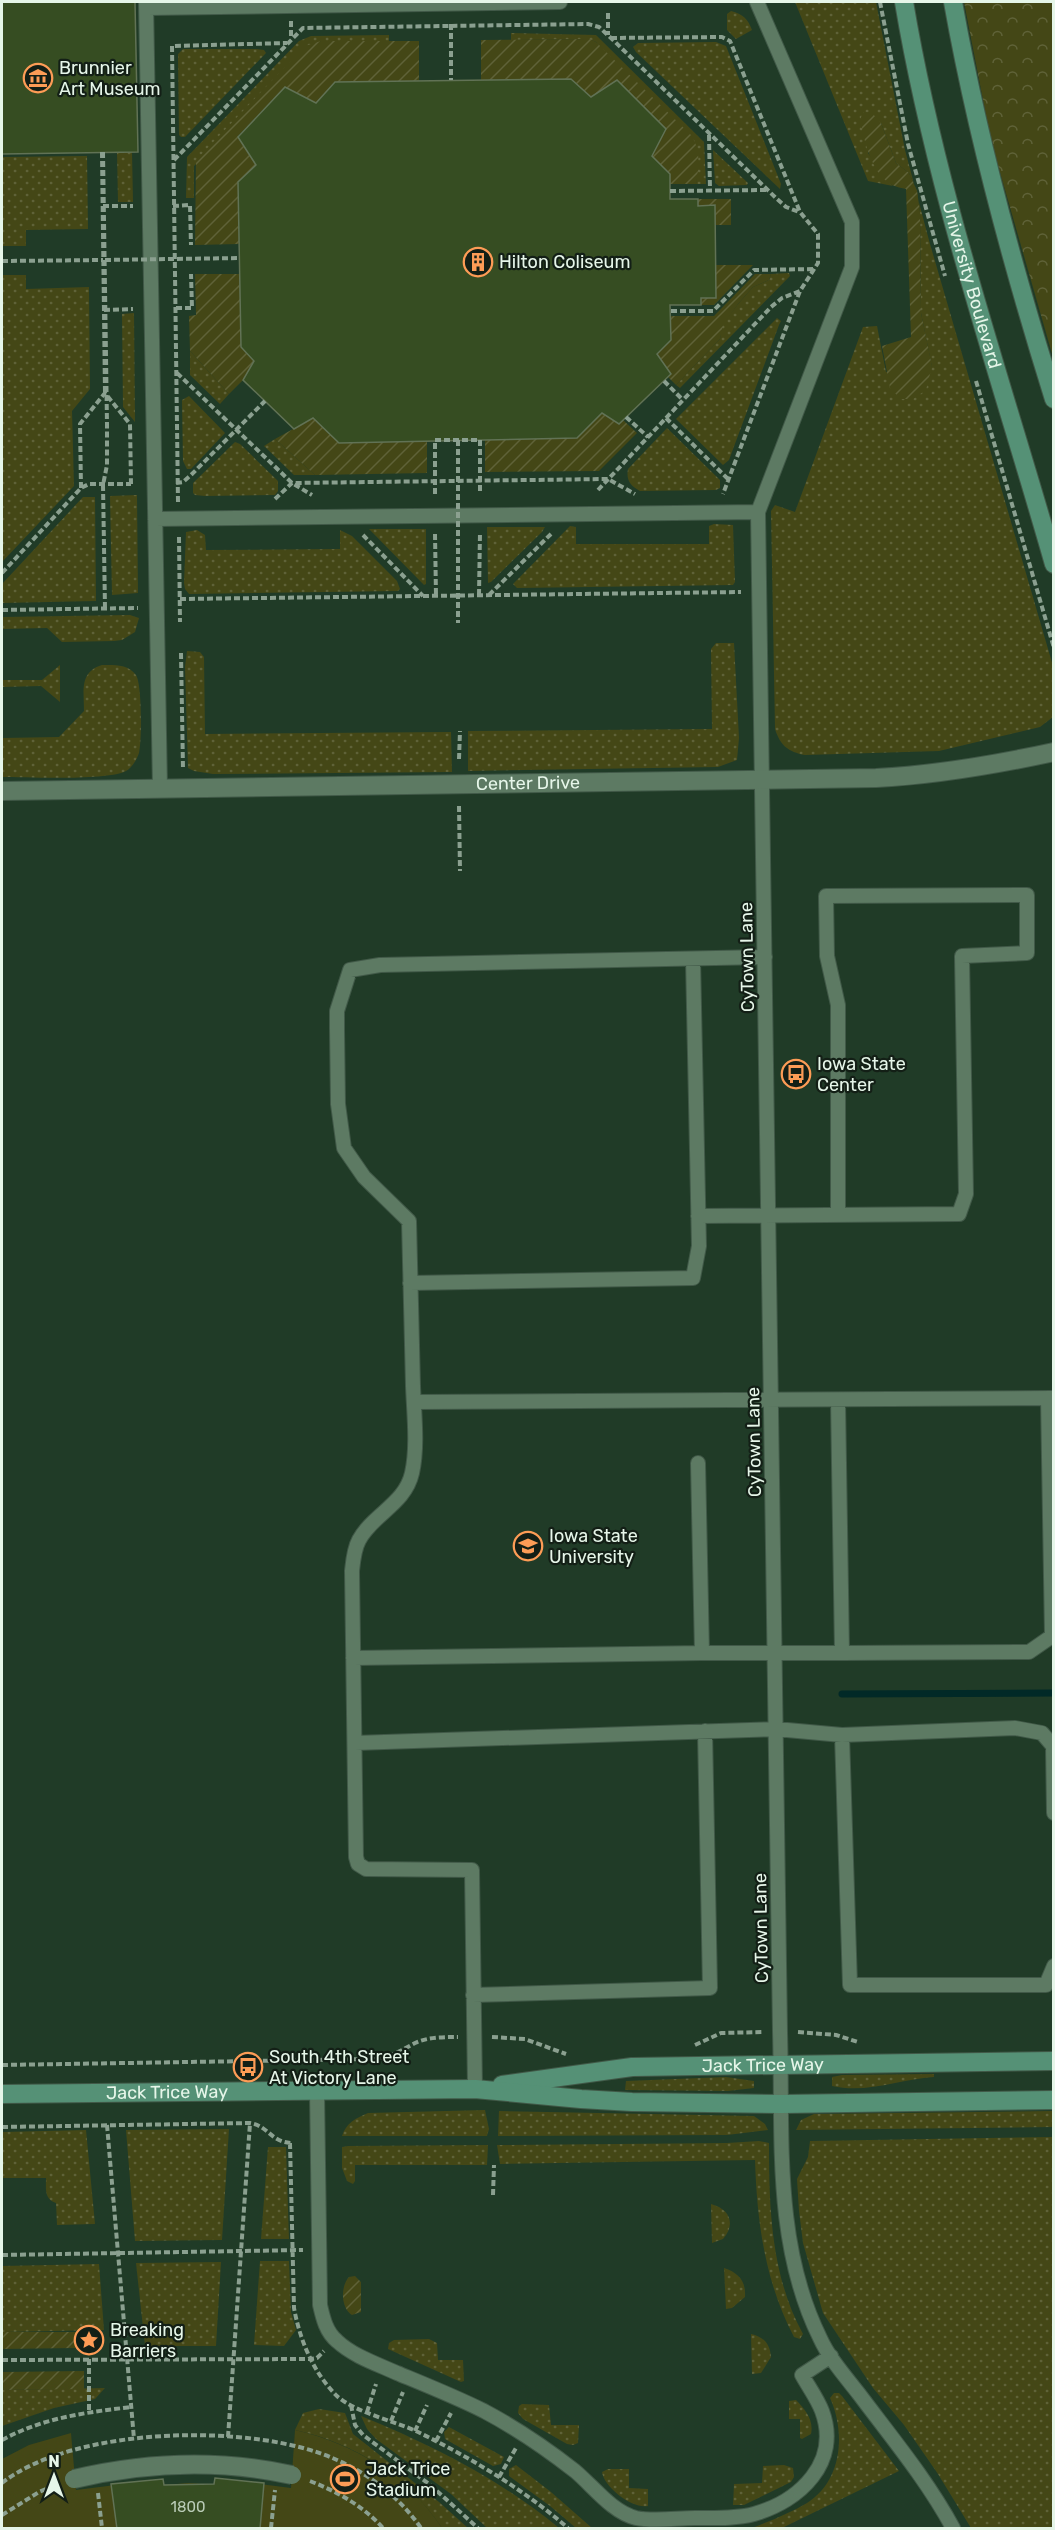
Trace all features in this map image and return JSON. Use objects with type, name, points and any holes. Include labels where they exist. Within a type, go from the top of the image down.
[{"type":"street","name":"University Boulevard","points":[[904,2],[929,124],[1053,564]]},
{"type":"street","points":[[953,2],[974,106],[1004,232],[1053,399]]},
{"type":"street","name":"Center Drive","points":[[2,791],[762,781],[924,775],[970,770],[1053,752]]},
{"type":"street","name":"Jack Trice Way","points":[[475,2089],[632,2067],[1053,2061]]},
{"type":"street","name":"Jack Trice Way","points":[[2,2094],[475,2089],[581,2099],[782,2104],[1053,2100]]},
{"type":"street","points":[[74,2479],[114,2470],[180,2464],[248,2467],[292,2475]]},
{"type":"lane","points":[[160,789],[146,5],[560,2]]},
{"type":"lane","points":[[155,519],[758,512],[842,296],[852,267],[854,247],[852,222],[757,2]]},
{"type":"lane","name":"CyTown Lane","points":[[758,512],[785,2202],[790,2252],[820,2338],[831,2356],[904,2451],[953,2529]]},
{"type":"lane","points":[[698,1216],[959,1214],[966,1194],[962,956],[1027,953],[1027,895],[826,896],[827,956],[838,1005],[838,1214]]},
{"type":"lane","points":[[475,2089],[472,1870],[373,1869],[358,1864],[356,1857],[352,1571],[354,1553],[358,1540],[370,1525],[402,1495],[412,1476],[414,1402],[409,1221],[364,1177],[344,1148],[338,1104],[337,1011],[350,970],[380,965],[765,957]]},
{"type":"lane","points":[[410,1284],[693,1278],[699,1246],[693,959]]},
{"type":"lane","points":[[353,1658],[702,1653],[775,1655],[1029,1652],[1052,1636],[1051,1398],[414,1402]]},
{"type":"lane","points":[[838,1400],[842,1653]]},
{"type":"lane","points":[[698,1463],[702,1653]]},
{"type":"lane","points":[[355,1743],[776,1729],[842,1735],[1015,1728],[1042,1733],[1053,1746],[1053,1813]]},
{"type":"lane","points":[[473,1995],[710,1988],[705,1731]]},
{"type":"lane","points":[[842,1735],[850,1985],[1046,1985],[1053,1966]]},
{"type":"lane","points":[[317,2091],[320,2305],[327,2329],[347,2349],[447,2393],[523,2435],[553,2454],[613,2506],[626,2514],[646,2519],[733,2518],[754,2514],[772,2507],[792,2497],[805,2487],[821,2464],[826,2439],[821,2410],[802,2375],[831,2356]]},
{"type":"path","points":[[608,13],[609,37]]},
{"type":"path","points":[[451,15],[451,80]]},
{"type":"path","points":[[291,18],[291,39]]},
{"type":"path","points":[[174,160],[303,28],[588,24],[599,27],[766,190],[786,207],[800,212]]},
{"type":"path","points":[[609,37],[727,38],[800,212],[818,234],[819,258],[816,268],[800,291],[723,495],[711,495]]},
{"type":"path","points":[[178,501],[176,308],[172,206],[174,160],[172,46],[287,43]]},
{"type":"path","points":[[709,135],[710,190]]},
{"type":"path","points":[[105,608],[103,484],[107,465],[107,424],[104,260],[102,152],[105,393],[130,424],[131,484]]},
{"type":"path","points":[[670,191],[766,190]]},
{"type":"path","points":[[172,206],[190,205],[191,245]]},
{"type":"path","points":[[103,206],[133,206]]},
{"type":"path","points":[[2,261],[240,258]]},
{"type":"path","points":[[671,311],[713,310],[754,270],[816,268]]},
{"type":"path","points":[[170,309],[192,308],[191,274]]},
{"type":"path","points":[[598,490],[771,307],[782,298],[800,291]]},
{"type":"path","points":[[104,310],[134,309]]},
{"type":"path","points":[[176,373],[292,483],[312,495]]},
{"type":"path","points":[[664,381],[683,400]]},
{"type":"path","points":[[81,488],[80,424],[105,393]]},
{"type":"path","points":[[178,483],[191,475],[265,401]]},
{"type":"path","points":[[626,417],[648,438]]},
{"type":"path","points":[[666,418],[729,480]]},
{"type":"path","points":[[435,494],[435,440],[480,440],[480,493]]},
{"type":"path","points":[[458,440],[458,623]]},
{"type":"path","points":[[292,483],[608,479],[633,494],[641,496]]},
{"type":"path","points":[[2,573],[81,488],[89,484],[137,484]]},
{"type":"path","points":[[489,595],[558,526]]},
{"type":"path","points":[[435,527],[436,596]]},
{"type":"path","points":[[479,595],[480,527]]},
{"type":"path","points":[[355,528],[424,596]]},
{"type":"path","points":[[179,536],[180,622]]},
{"type":"path","points":[[180,599],[741,592]]},
{"type":"path","points":[[2,610],[138,608]]},
{"type":"path","points":[[181,653],[183,789]]},
{"type":"path","points":[[459,759],[460,731]]},
{"type":"path","points":[[459,806],[460,871]]},
{"type":"path","points":[[2,2065],[376,2059],[387,2058],[417,2042],[431,2038],[457,2037]]},
{"type":"path","points":[[240,2114],[240,2124]]},
{"type":"path","points":[[172,2115],[172,2124]]},
{"type":"path","points":[[228,2437],[250,2123]]},
{"type":"path","points":[[2,2127],[250,2123],[263,2128],[278,2141],[293,2143]]},
{"type":"path","points":[[107,2125],[134,2439]]},
{"type":"path","points":[[494,2165],[494,2195]]},
{"type":"path","points":[[2,2254],[295,2250]]},
{"type":"path","points":[[2,2360],[316,2358]]},
{"type":"path","points":[[89,2359],[89,2413]]},
{"type":"path","points":[[367,2412],[373,2395]]},
{"type":"path","points":[[351,2404],[355,2425],[363,2435],[429,2484],[478,2529]]},
{"type":"path","points":[[391,2421],[398,2404]]},
{"type":"path","points":[[2,2440],[30,2427],[89,2413],[132,2407]]},
{"type":"path","points":[[415,2431],[423,2414]]},
{"type":"path","points":[[436,2441],[445,2424]]},
{"type":"path","points":[[2,2483],[24,2468],[59,2454],[134,2439],[176,2436],[228,2437],[294,2445],[336,2459],[359,2470],[378,2484],[397,2500],[421,2529]]},
{"type":"path","points":[[499,2477],[509,2460]]},
{"type":"path","points":[[292,2475],[329,2489],[347,2499],[364,2510],[383,2529]]},
{"type":"path","points":[[2,2515],[39,2492],[74,2479]]},
{"type":"path","points":[[271,2529],[275,2484]]},
{"type":"path","points":[[97,2486],[102,2529]]},
{"type":"green space","points":[[795,2],[876,2],[914,185],[909,173],[896,163],[881,123],[868,153],[893,186],[868,181]]},
{"type":"green space","points":[[964,2],[1053,2],[1053,357],[991,141]]},
{"type":"green space","points":[[731,11],[744,18],[752,30],[736,39],[727,30],[727,14]]},
{"type":"green space","points":[[511,33],[596,35],[704,142],[706,184],[696,184],[698,160],[596,42],[589,39],[511,40]]},
{"type":"green space","points":[[389,35],[389,42],[321,41],[194,166],[194,198],[186,198],[187,157],[299,41],[311,36]]},
{"type":"green space","points":[[590,39],[596,42],[691,135],[698,153],[696,184],[670,184],[670,174],[652,156],[617,80],[591,97],[571,79],[481,80],[481,40]]},
{"type":"green space","points":[[321,41],[419,41],[419,81],[335,82],[316,103],[285,87],[238,136],[256,165],[238,182],[239,244],[195,245],[196,160],[305,46]]},
{"type":"green space","points":[[716,42],[726,46],[781,184],[780,189],[633,47],[638,43]]},
{"type":"green space","points":[[183,49],[257,49],[264,50],[266,53],[185,137],[181,137],[179,135],[178,54]]},
{"type":"green space","points":[[864,112],[872,113],[881,123],[896,163],[909,173],[917,191],[920,212],[921,313],[932,366],[926,390],[913,399],[901,399],[890,388],[882,346],[911,337],[906,189],[894,186],[885,180],[869,155],[863,135],[861,117]]},
{"type":"green space","points":[[713,150],[748,183],[747,185],[719,186],[715,183]]},
{"type":"green space","points":[[117,152],[132,152],[133,202],[118,202]]},
{"type":"green space","points":[[87,156],[88,229],[26,230],[26,246],[2,246],[2,157]]},
{"type":"green space","points":[[698,199],[731,199],[731,225],[715,225],[715,205],[698,206]]},
{"type":"green space","points":[[918,200],[1053,666],[1053,717],[1040,727],[939,751],[805,755],[786,747],[779,739],[775,729],[771,511],[775,505],[795,512],[863,327],[877,326],[886,372],[932,367],[921,313]]},
{"type":"green space","points":[[716,265],[753,265],[714,305],[701,305],[701,298],[716,298]]},
{"type":"green space","points":[[789,273],[790,276],[680,388],[676,385],[720,339],[722,325],[753,287],[769,280],[771,274]]},
{"type":"green space","points":[[195,274],[240,274],[254,361],[243,380],[229,394],[190,351],[189,316],[196,315]]},
{"type":"green space","points":[[755,274],[771,274],[769,280],[753,287],[738,304],[723,325],[720,339],[676,385],[668,377],[671,374],[657,354],[671,340],[671,316],[714,316]]},
{"type":"green space","points":[[2,275],[26,275],[26,289],[89,287],[90,389],[72,411],[74,486],[2,562]]},
{"type":"green space","points":[[134,313],[135,422],[123,407],[122,314]]},
{"type":"green space","points":[[777,318],[781,321],[729,460],[723,465],[676,419]]},
{"type":"green space","points":[[190,351],[229,394],[220,404],[190,375]]},
{"type":"green space","points":[[189,396],[225,433],[191,469],[187,469],[183,461],[182,400]]},
{"type":"green space","points":[[602,413],[619,423],[623,420],[637,433],[599,471],[485,472],[485,439],[577,438]]},
{"type":"green space","points":[[313,418],[339,443],[427,441],[427,473],[315,475],[275,439]]},
{"type":"green space","points":[[667,428],[720,480],[720,488],[716,490],[640,491],[631,485],[628,479],[628,469]]},
{"type":"green space","points":[[275,439],[315,475],[294,475],[264,446]]},
{"type":"green space","points":[[235,442],[240,444],[278,481],[278,491],[275,495],[195,495],[193,483]]},
{"type":"green space","points":[[137,495],[138,593],[112,595],[110,496]]},
{"type":"green space","points":[[83,497],[95,497],[96,601],[2,603],[2,584]]},
{"type":"green space","points":[[733,525],[735,582],[733,585],[517,588],[513,584],[570,526],[576,527],[576,544],[709,544],[709,526]]},
{"type":"green space","points":[[487,527],[545,527],[488,583]]},
{"type":"green space","points":[[369,529],[426,529],[426,584],[424,585]]},
{"type":"green space","points":[[197,530],[205,535],[206,550],[340,549],[340,530],[352,536],[397,581],[400,589],[398,591],[189,594],[184,583],[186,532]]},
{"type":"green space","points":[[130,615],[139,618],[135,632],[122,640],[114,641],[62,642],[47,628],[2,629],[2,617]]},
{"type":"green space","points":[[716,643],[734,643],[739,738],[737,760],[718,767],[468,771],[468,731],[712,729],[711,649]]},
{"type":"green space","points":[[187,651],[200,652],[204,657],[205,734],[451,732],[452,772],[213,774],[194,771],[188,768],[185,667]]},
{"type":"green space","points":[[60,665],[60,702],[41,686],[2,687],[2,680],[42,680]]},
{"type":"green space","points":[[102,665],[125,667],[133,671],[138,680],[141,712],[140,746],[137,758],[130,768],[116,774],[102,776],[2,777],[2,738],[59,737],[84,711],[86,677],[89,672]]},
{"type":"green space","points":[[934,2074],[934,2077],[871,2087],[832,2086],[832,2077],[842,2075]]},
{"type":"green space","points":[[726,2077],[754,2081],[754,2088],[728,2091],[625,2090],[626,2081]]},
{"type":"green space","points":[[485,2110],[489,2129],[487,2136],[342,2136],[352,2122],[368,2113]]},
{"type":"green space","points":[[499,2111],[754,2116],[765,2124],[768,2130],[727,2135],[498,2136]]},
{"type":"green space","points":[[1053,2111],[1053,2127],[796,2130],[801,2120],[814,2114]]},
{"type":"green space","points":[[229,2129],[222,2240],[135,2241],[126,2130]]},
{"type":"green space","points":[[86,2130],[95,2224],[57,2225],[56,2203],[49,2199],[46,2178],[2,2178],[2,2132]]},
{"type":"green space","points":[[1053,2137],[1053,2528],[971,2528],[938,2474],[904,2425],[873,2388],[823,2313],[803,2243],[797,2179],[808,2157],[810,2141]]},
{"type":"green space","points":[[759,2141],[769,2143],[774,2241],[784,2289],[803,2334],[800,2339],[794,2337],[784,2316],[769,2273],[758,2206],[755,2160],[500,2164],[497,2145],[727,2143]]},
{"type":"green space","points":[[488,2145],[487,2165],[355,2165],[353,2184],[347,2181],[342,2168],[342,2147],[348,2146]]},
{"type":"green space","points":[[268,2147],[286,2147],[289,2239],[261,2239]]},
{"type":"green space","points":[[711,2204],[727,2213],[730,2223],[723,2239],[712,2243]]},
{"type":"green space","points":[[260,2261],[289,2261],[291,2312],[296,2330],[284,2346],[254,2345]]},
{"type":"green space","points":[[221,2262],[216,2346],[145,2346],[136,2263]]},
{"type":"green space","points":[[99,2264],[104,2330],[2,2332],[2,2266]]},
{"type":"green space","points":[[724,2268],[734,2272],[740,2278],[745,2291],[745,2297],[732,2308],[726,2309]]},
{"type":"green space","points":[[355,2276],[361,2282],[361,2312],[352,2315],[344,2303],[343,2292],[349,2277]]},
{"type":"green space","points":[[2,2332],[77,2332],[77,2348],[2,2349]]},
{"type":"green space","points":[[751,2334],[766,2342],[770,2352],[771,2357],[761,2373],[752,2374]]},
{"type":"green space","points":[[429,2339],[437,2343],[438,2360],[463,2360],[464,2381],[461,2382],[388,2349],[389,2343],[394,2340]]},
{"type":"green space","points":[[84,2371],[84,2389],[2,2390],[2,2372]]},
{"type":"green space","points":[[105,2388],[95,2399],[54,2408],[2,2426],[2,2390]]},
{"type":"green space","points":[[834,2393],[842,2396],[899,2471],[782,2528],[752,2528],[807,2503],[819,2494],[828,2482],[838,2455],[839,2441],[838,2426],[830,2398]]},
{"type":"green space","points":[[796,2400],[810,2419],[812,2429],[811,2434],[802,2439],[800,2438],[800,2419],[789,2419],[789,2401]]},
{"type":"green space","points":[[522,2404],[549,2405],[551,2425],[579,2425],[578,2443],[567,2444],[523,2419],[518,2413],[519,2406]]},
{"type":"green space","points":[[319,2409],[345,2413],[353,2434],[468,2528],[442,2528],[413,2493],[378,2465],[338,2444],[295,2430],[303,2413]]},
{"type":"green space","points":[[361,2416],[440,2451],[489,2478],[559,2528],[487,2528],[451,2494],[376,2439],[367,2429]]},
{"type":"green space","points":[[449,2427],[504,2457],[501,2464],[493,2466],[445,2439],[444,2432]]},
{"type":"green space","name":"Jack Trice Stadium","points":[[295,2430],[338,2444],[378,2465],[413,2493],[442,2528],[2,2528],[2,2459],[29,2445],[71,2433],[76,2490],[163,2479],[164,2485],[189,2483],[214,2485],[215,2478],[291,2488]]},
{"type":"green space","points":[[516,2465],[592,2528],[576,2528],[509,2476],[509,2469]]},
{"type":"green space","points":[[784,2465],[793,2468],[794,2477],[791,2482],[744,2505],[733,2505],[734,2484],[762,2483],[763,2466]]},
{"type":"green space","points":[[608,2469],[629,2469],[629,2488],[648,2489],[648,2506],[627,2501],[613,2490],[602,2472]]},
{"type":"building","points":[[2,2],[135,2],[138,152],[2,154]]},
{"type":"building","name":"Hilton Coliseum","points":[[571,79],[591,97],[617,80],[666,129],[652,156],[670,174],[670,199],[698,199],[698,206],[715,205],[716,298],[701,298],[701,305],[670,305],[671,340],[657,354],[671,374],[619,424],[602,413],[577,438],[339,443],[313,418],[294,429],[243,380],[254,361],[241,347],[238,182],[256,165],[238,137],[285,87],[316,103],[335,82]]},
{"type":"building","points":[[215,2478],[264,2483],[260,2529],[117,2529],[111,2484],[163,2479],[164,2485],[214,2484]]},
{"type":"waterway","points":[[842,1694],[1054,1693]]},
{"type":"place","name":"Brunnier Art Museum","points":[[38,78]]},
{"type":"place","name":"Hilton Coliseum","points":[[478,262]]},
{"type":"place","name":"Iowa State Center","points":[[796,1074]]},
{"type":"place","name":"Iowa State University","points":[[528,1546]]},
{"type":"place","name":"South 4th Street At Victory Lane","points":[[248,2067]]},
{"type":"place","name":"Breaking Barriers","points":[[89,2340]]},
{"type":"place","name":"Jack Trice Stadium","points":[[345,2479]]}]
